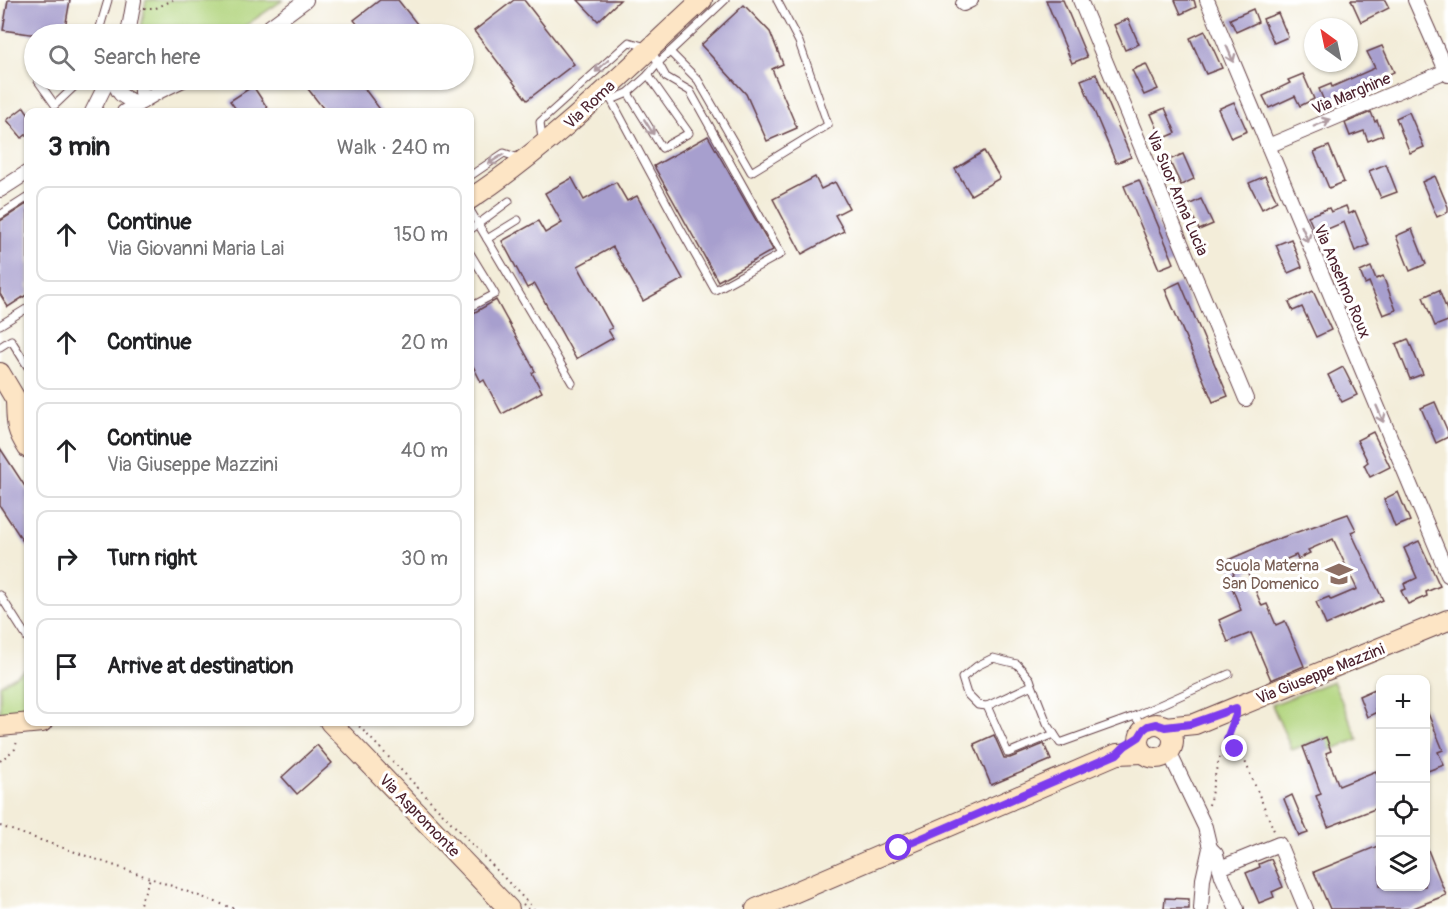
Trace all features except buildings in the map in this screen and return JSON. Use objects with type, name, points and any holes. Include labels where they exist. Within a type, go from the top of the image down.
[{"type":"street","points":[[274,24],[306,0]]},
{"type":"street","name":"Via Roma","points":[[474,196],[525,160],[608,95],[675,36],[702,0]]},
{"type":"street","name":"Via Suor Anna Lucia","points":[[1080,0],[1246,399]]},
{"type":"street","name":"Via Anselmo Roux","points":[[1207,0],[1448,575]]},
{"type":"street","points":[[1415,0],[1447,73]]},
{"type":"street","points":[[130,24],[133,4]]},
{"type":"street","name":"Via Marghine","points":[[1268,146],[1447,73]]},
{"type":"street","points":[[94,108],[103,90]]},
{"type":"street","points":[[117,90],[122,96],[140,103]]},
{"type":"street","points":[[140,90],[140,103]]},
{"type":"street","points":[[131,108],[162,90]]},
{"type":"street","points":[[0,190],[24,175]]},
{"type":"street","points":[[0,373],[22,407],[17,423],[19,434],[24,442]]},
{"type":"street","name":"Via Giuseppe Mazzini","points":[[756,909],[1117,754],[1125,746],[1153,739],[1236,708],[1448,620]]},
{"type":"street","points":[[0,726],[24,724]]},
{"type":"street","name":"Via Aspromonte","points":[[334,726],[509,909]]},
{"type":"street","points":[[1153,739],[1178,771],[1205,827],[1210,848],[1203,879],[1201,909]]},
{"type":"street","points":[[1203,879],[1279,844],[1306,909]]},
{"type":"street","points":[[1210,848],[1216,854],[1237,909]]},
{"type":"lane","points":[[102,24],[108,0]]},
{"type":"lane","points":[[670,52],[675,36],[724,0]]},
{"type":"lane","points":[[670,52],[699,80],[751,172],[828,125],[799,42],[777,0]]},
{"type":"lane","points":[[543,146],[540,122],[629,42],[654,55],[666,77],[690,91],[781,254],[715,290],[608,95],[628,93],[648,75],[654,55]]},
{"type":"lane","points":[[654,55],[670,52]]},
{"type":"lane","points":[[628,93],[662,148],[689,133],[648,75]]},
{"type":"lane","points":[[44,90],[57,108]]},
{"type":"lane","points":[[55,105],[71,90]]},
{"type":"lane","points":[[474,173],[504,153],[525,160]]},
{"type":"lane","points":[[0,215],[24,200]]},
{"type":"lane","points":[[474,227],[509,201]]},
{"type":"lane","points":[[474,216],[572,383]]},
{"type":"lane","points":[[487,239],[518,220]]},
{"type":"lane","points":[[474,260],[495,294],[474,305]]},
{"type":"lane","points":[[0,325],[24,310]]},
{"type":"lane","points":[[0,347],[11,340],[24,361]]},
{"type":"lane","points":[[0,595],[24,633]]},
{"type":"lane","points":[[1032,684],[987,706],[978,705],[967,694],[962,678],[977,666],[993,658],[1017,664],[1030,679],[1032,684],[1047,723],[1060,743],[1153,739],[1229,674]]},
{"type":"lane","points":[[987,706],[1008,753],[1054,734]]},
{"type":"path","points":[[133,4],[156,8],[173,0]]},
{"type":"path","points":[[1208,808],[1217,766],[1236,715],[1236,708]]},
{"type":"path","points":[[359,726],[534,909]]},
{"type":"path","points":[[0,761],[15,748],[19,735]]},
{"type":"path","points":[[1227,739],[1244,759],[1279,844]]},
{"type":"path","points":[[0,826],[235,909]]},
{"type":"path","points":[[138,909],[150,878]]},
{"type":"green space","points":[[146,0],[283,0],[248,24],[142,24]]},
{"type":"green space","points":[[24,671],[24,710],[0,713],[0,685]]},
{"type":"green space","points":[[1333,681],[1358,739],[1330,750],[1324,737],[1292,750],[1272,705]]},
{"type":"place","name":"Scuola Materna San Domenico","points":[[1339,574]]},
{"type":"route","points":[[899,848],[1117,754],[1152,724],[1165,727],[1195,724],[1236,708],[1236,715],[1227,739],[1235,749]]}]
